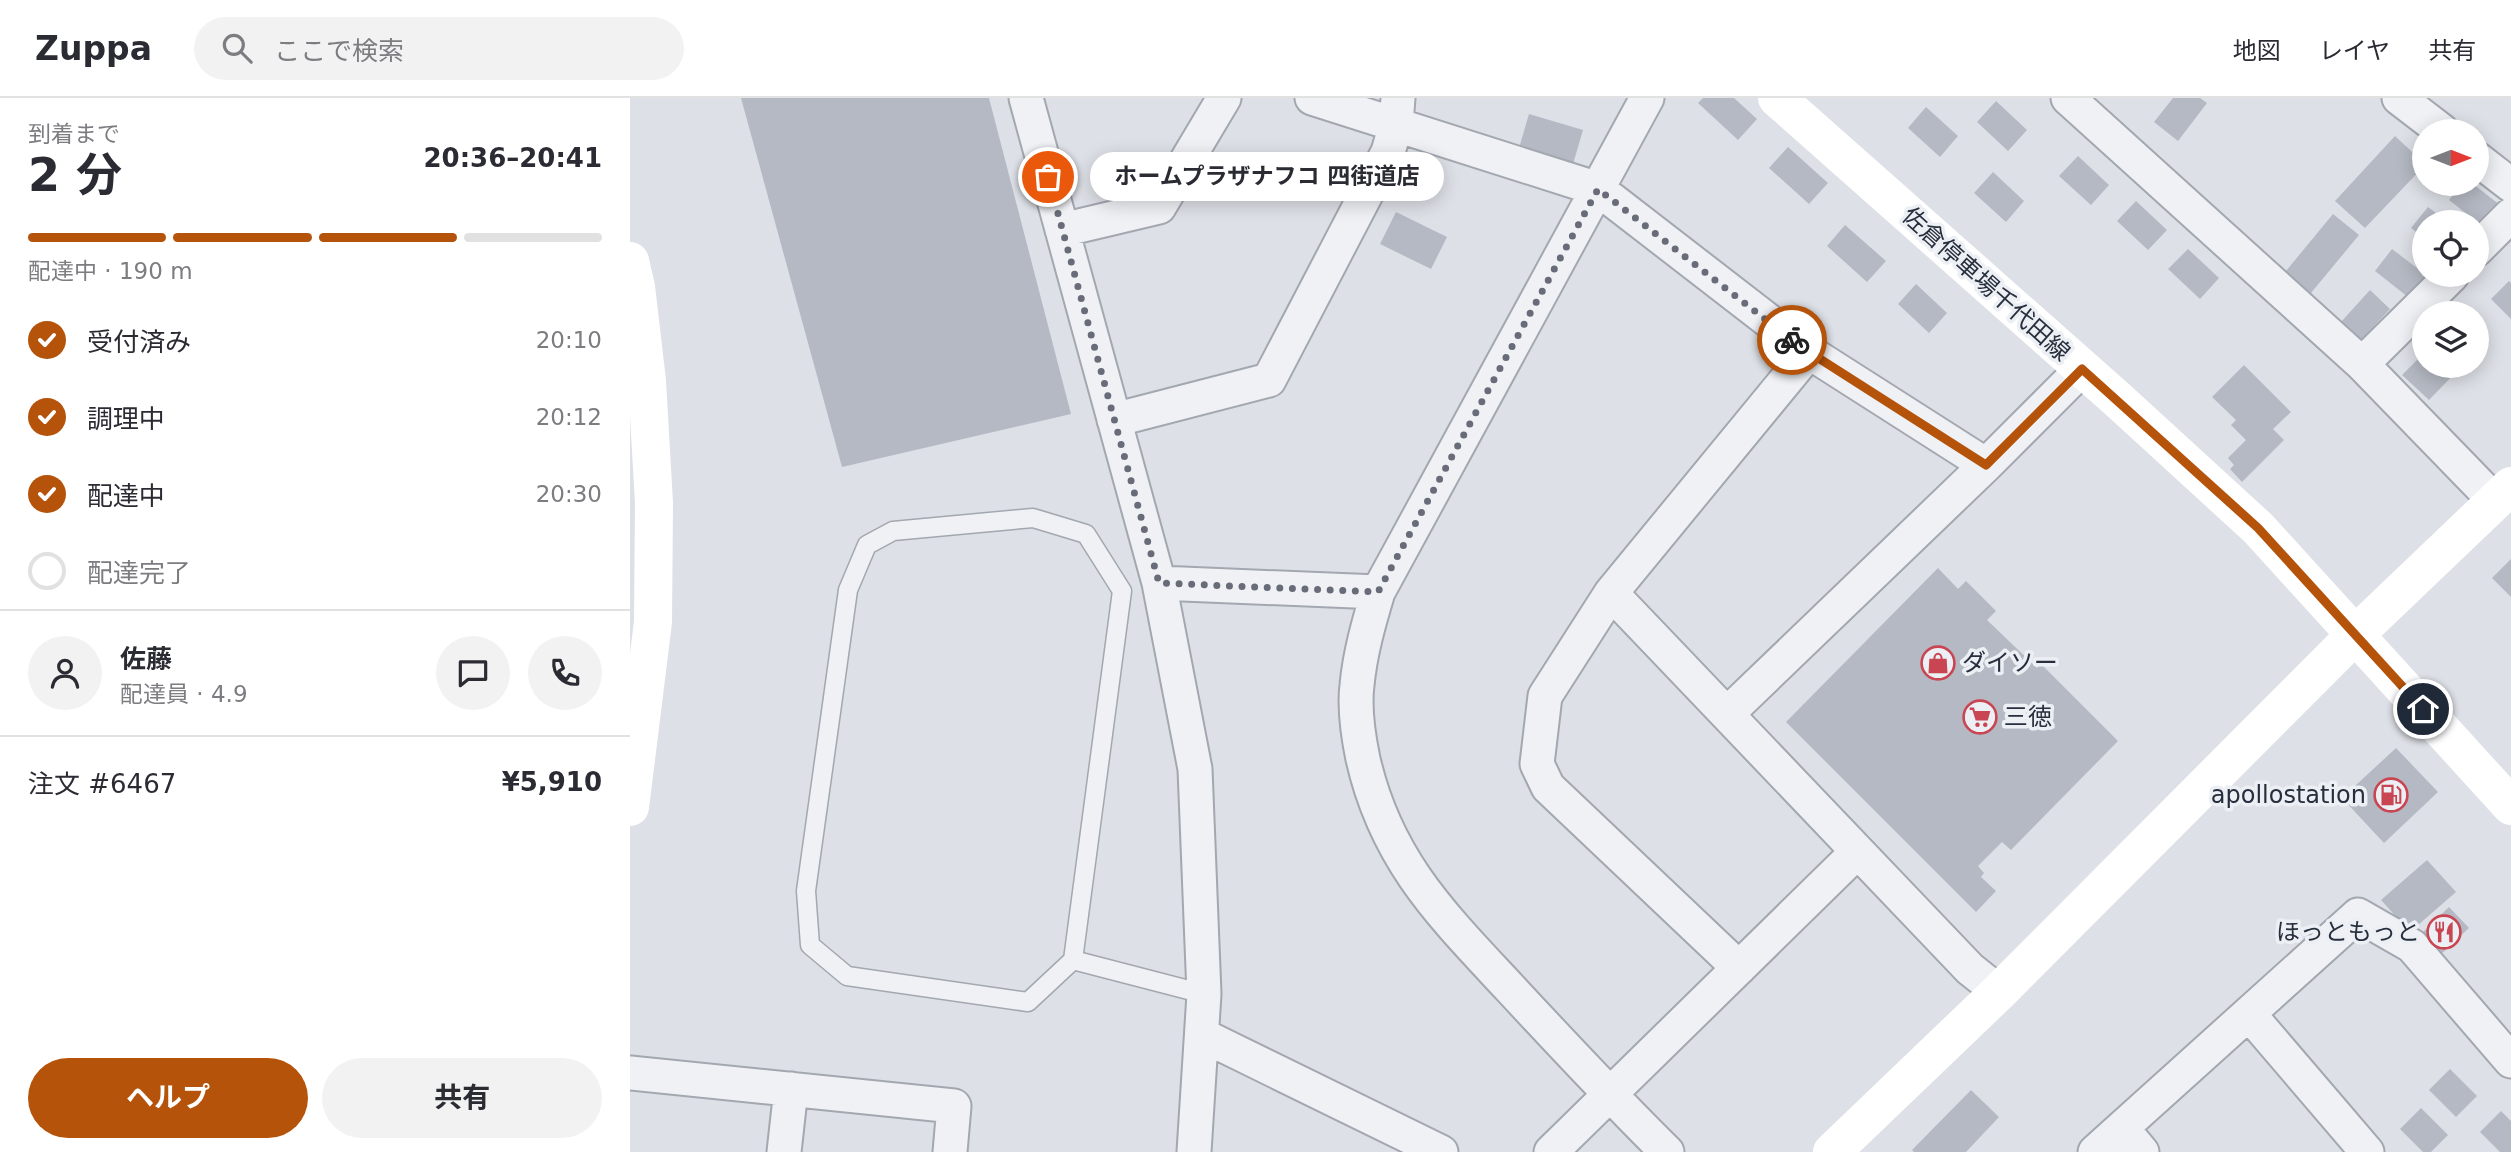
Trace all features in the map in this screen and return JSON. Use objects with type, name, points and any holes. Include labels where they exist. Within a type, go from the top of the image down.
[{"type":"street","points":[[1026,98],[1159,583],[1195,769],[1204,994],[1194,1152]]},
{"type":"street","points":[[1062,230],[1159,207],[1224,98]]},
{"type":"street","points":[[1312,98],[1397,111],[1598,189],[1809,352],[1986,465]]},
{"type":"street","points":[[1647,98],[1378,592],[1366,632],[1357,687],[1358,734],[1371,791],[1394,846],[1424,892],[1609,1095],[1667,1152]]},
{"type":"street","name":"佐倉停車場千代田線","points":[[1777,98],[2258,528],[2511,806]]},
{"type":"street","points":[[1832,1152],[1999,992],[2354,635],[2503,494],[2068,98]]},
{"type":"street","points":[[2399,98],[2426,119]]},
{"type":"street","points":[[1114,421],[1269,380],[1388,152],[1397,111]]},
{"type":"street","points":[[2489,168],[2511,185]]},
{"type":"street","points":[[2489,237],[2511,215]]},
{"type":"street","points":[[630,261],[636,287],[647,382],[654,503],[653,622],[630,807]]},
{"type":"street","points":[[2362,364],[2440,287]]},
{"type":"street","points":[[1739,968],[1548,787],[1537,764],[1545,696],[1611,593],[1809,352]]},
{"type":"street","points":[[1728,713],[2082,369]]},
{"type":"street","points":[[1159,583],[1378,592]]},
{"type":"street","points":[[1611,593],[1970,969],[1999,992]]},
{"type":"street","points":[[1551,1152],[1857,852]]},
{"type":"street","points":[[2095,1152],[2132,1140],[2249,1014],[2358,915],[2412,946],[2511,1061]]},
{"type":"street","points":[[2249,1014],[2367,1152]]},
{"type":"street","points":[[1202,1035],[1441,1152]]},
{"type":"street","points":[[630,1073],[954,1105],[950,1152]]},
{"type":"street","points":[[784,1152],[791,1089]]},
{"type":"lane","points":[[1033,518],[1086,534],[1122,591],[1073,960],[1028,1002],[847,976],[810,945],[806,891],[848,590],[867,545],[893,531],[1033,518]]},
{"type":"lane","points":[[1073,960],[1204,994]]},
{"type":"building","points":[[741,98],[989,98],[1071,414],[842,467]]},
{"type":"building","points":[[1703,98],[1734,98],[1757,119],[1738,140],[1698,103]]},
{"type":"building","points":[[2173,98],[2200,98],[2207,103],[2178,141],[2154,122]]},
{"type":"building","points":[[1996,101],[2027,130],[2008,151],[1977,122]]},
{"type":"building","points":[[1926,107],[1958,136],[1940,157],[1908,128]]},
{"type":"building","points":[[1529,114],[1583,130],[1573,164],[1519,148]]},
{"type":"building","points":[[2395,136],[2412,152],[2412,179],[2365,228],[2335,201]]},
{"type":"building","points":[[1788,147],[1828,183],[1809,204],[1769,168]]},
{"type":"building","points":[[2078,156],[2109,185],[2091,205],[2059,176]]},
{"type":"building","points":[[1993,172],[2024,201],[2006,222],[1974,193]]},
{"type":"building","points":[[2452,196],[2488,196],[2500,205],[2489,218],[2489,210],[2462,210],[2449,200]]},
{"type":"building","points":[[2136,201],[2167,230],[2148,250],[2117,221]]},
{"type":"building","points":[[1396,212],[1447,237],[1431,269],[1380,244]]},
{"type":"building","points":[[2333,214],[2359,235],[2306,299],[2281,277]]},
{"type":"building","points":[[1845,225],[1886,261],[1867,282],[1827,246]]},
{"type":"building","points":[[2188,249],[2219,278],[2200,299],[2168,269]]},
{"type":"building","points":[[2392,249],[2412,264],[2412,287],[2416,287],[2408,297],[2375,271]]},
{"type":"building","points":[[2509,281],[2511,283],[2511,319],[2491,299]]},
{"type":"building","points":[[1916,284],[1947,313],[1929,333],[1898,304]]},
{"type":"building","points":[[2370,290],[2390,309],[2361,340],[2341,322]]},
{"type":"building","points":[[2244,365],[2291,412],[2273,429],[2284,440],[2242,482],[2230,469],[2234,465],[2228,458],[2246,440],[2231,425],[2236,420],[2212,397]]},
{"type":"building","points":[[2412,365],[2412,378],[2450,378],[2429,400],[2402,375]]},
{"type":"building","points":[[2511,559],[2511,597],[2492,578]]},
{"type":"building","points":[[1938,568],[1958,589],[1966,581],[1996,611],[1987,620],[2037,668],[2041,664],[2118,741],[2011,850],[2002,842],[1978,866],[1984,873],[1981,877],[1996,891],[1976,912],[1786,722]]},
{"type":"building","points":[[2396,748],[2438,792],[2384,843],[2342,798]]},
{"type":"building","points":[[2427,860],[2456,892],[2410,932],[2381,900]]},
{"type":"building","name":"ほっともっと","points":[[2449,907],[2469,928],[2439,956],[2420,935]]},
{"type":"building","points":[[2450,1069],[2477,1096],[2456,1117],[2429,1090]]},
{"type":"building","points":[[1971,1090],[1999,1117],[1966,1152],[1914,1152],[1912,1150]]},
{"type":"building","points":[[2421,1108],[2448,1135],[2431,1152],[2423,1152],[2400,1129]]},
{"type":"building","points":[[2501,1111],[2511,1121],[2511,1152],[2500,1152],[2480,1132]]},
{"type":"way so far","points":[[1048,177],[1159,583],[1378,592],[1598,189],[1792,340]]},
{"type":"place","name":"ホームプラザナフコ 四街道店","points":[[1048,177]]},
{"type":"place","name":"ダイソー","points":[[1938,663]]},
{"type":"place","name":"三徳","points":[[1980,717]]},
{"type":"place","name":"apollostation","points":[[2391,795]]},
{"type":"place","name":"ほっともっと","points":[[2444,932]]},
{"type":"route","points":[[1792,340],[1986,465],[2082,369],[2258,528],[2423,709]]}]
